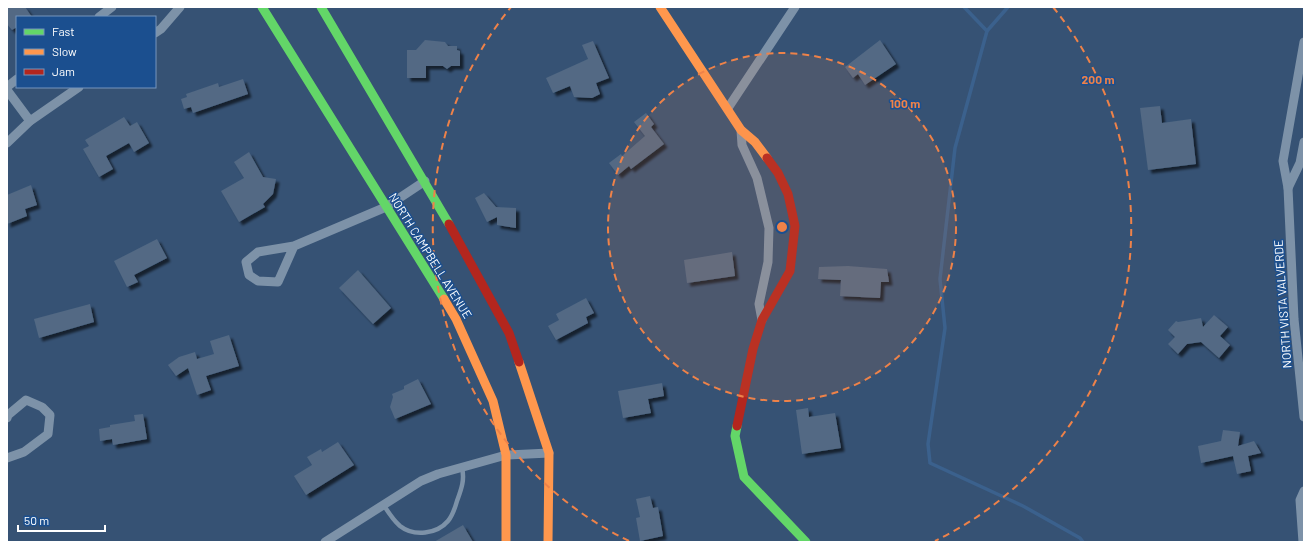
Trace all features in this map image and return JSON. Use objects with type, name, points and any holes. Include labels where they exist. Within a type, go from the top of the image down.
[{"type":"main road","name":"NORTH CAMPBELL AVENUE","points":[[262,7],[456,319],[493,401],[506,455],[506,542]]},
{"type":"main road","points":[[321,7],[425,181],[509,333],[549,453],[548,542]]},
{"type":"main road","points":[[660,7],[728,108],[741,130],[755,142],[778,173],[788,194],[795,226],[790,271],[762,320],[753,349],[734,436],[744,477],[806,542]]},
{"type":"street","points":[[100,16],[112,7]]},
{"type":"street","points":[[156,32],[161,29],[180,7]]},
{"type":"street","points":[[728,108],[795,7]]},
{"type":"street","name":"NORTH VISTA VALVERDE","points":[[1304,42],[1283,161],[1288,188],[1294,319],[1304,417]]},
{"type":"street","points":[[7,87],[16,80]]},
{"type":"street","points":[[7,143],[30,121],[78,88]]},
{"type":"street","points":[[7,90],[30,121]]},
{"type":"street","points":[[741,130],[742,145],[757,178],[769,228],[768,262],[759,304],[762,320]]},
{"type":"street","name":"NORTH VISTA VALVERDE","points":[[1288,188],[1300,163],[1304,142]]},
{"type":"street","points":[[294,246],[278,282],[258,282],[249,275],[246,262],[258,252],[294,246],[386,207],[425,181]]},
{"type":"street","points":[[7,418],[8,414],[26,400],[42,407],[50,415],[48,434],[24,452],[7,458]]},
{"type":"street","points":[[325,542],[421,481],[438,474],[506,455],[549,453]]},
{"type":"street","points":[[1303,542],[1300,500],[1304,491]]},
{"type":"lane","points":[[383,504],[394,521],[406,530],[424,533],[434,530],[448,521],[453,512],[463,484],[462,468]]},
{"type":"building","points":[[7,7],[25,7],[31,16],[16,16],[16,28],[12,30],[7,24]]},
{"type":"building","points":[[425,40],[445,42],[448,46],[457,46],[457,50],[460,51],[460,66],[451,66],[447,69],[443,66],[426,66],[426,78],[407,78],[407,50],[416,50]]},
{"type":"building","points":[[880,40],[896,64],[865,85],[858,74],[853,78],[845,67]]},
{"type":"building","points":[[593,41],[609,78],[596,83],[600,94],[592,98],[574,97],[570,86],[553,93],[546,78],[588,59],[582,45]]},
{"type":"building","points":[[243,79],[248,94],[193,113],[191,107],[184,109],[181,99],[187,97],[186,94],[218,83],[219,87]]},
{"type":"building","points":[[1160,106],[1162,123],[1191,119],[1196,164],[1148,170],[1140,108]]},
{"type":"building","points":[[646,113],[654,124],[651,127],[664,144],[631,169],[629,166],[618,175],[609,163],[621,154],[622,156],[645,136],[634,122]]},
{"type":"building","points":[[124,117],[130,126],[137,122],[149,143],[134,152],[129,143],[106,156],[113,169],[99,177],[83,149],[89,146],[85,140]]},
{"type":"building","points":[[249,152],[263,177],[276,179],[273,194],[263,204],[265,207],[239,222],[221,191],[244,178],[234,162]]},
{"type":"building","points":[[31,185],[37,205],[25,209],[27,216],[7,224],[7,195]]},
{"type":"building","points":[[484,193],[496,207],[516,208],[516,228],[497,225],[497,217],[487,222],[475,198]]},
{"type":"building","points":[[157,239],[167,258],[134,275],[138,282],[127,287],[114,261]]},
{"type":"building","points":[[732,252],[735,276],[687,283],[684,260]]},
{"type":"building","points":[[848,266],[887,269],[889,282],[881,282],[880,298],[840,296],[841,280],[818,279],[819,267]]},
{"type":"building","points":[[358,270],[391,308],[373,324],[339,288]]},
{"type":"building","points":[[586,298],[594,313],[586,317],[588,323],[556,340],[548,326],[559,320],[556,314]]},
{"type":"building","points":[[90,304],[94,322],[39,338],[34,319]]},
{"type":"building","points":[[1214,315],[1228,327],[1220,336],[1230,345],[1219,358],[1201,342],[1187,344],[1178,354],[1168,344],[1175,337],[1168,330],[1176,321],[1178,322],[1201,318],[1203,327]]},
{"type":"building","points":[[229,335],[239,366],[206,376],[211,390],[197,395],[188,368],[176,376],[168,365],[179,357],[195,352],[197,359],[214,354],[210,341]]},
{"type":"building","points":[[418,379],[431,404],[395,419],[390,407],[393,397],[392,394],[404,389],[404,386]]},
{"type":"building","points":[[662,383],[664,396],[648,399],[651,413],[623,418],[618,391]]},
{"type":"building","points":[[808,408],[809,417],[835,413],[841,448],[802,454],[796,410]]},
{"type":"building","points":[[143,414],[147,439],[113,445],[112,439],[100,441],[99,429],[110,427],[110,425],[135,421],[134,415]]},
{"type":"building","points":[[1223,430],[1240,432],[1238,446],[1254,441],[1261,453],[1248,456],[1251,471],[1237,474],[1233,456],[1201,463],[1198,446],[1221,441]]},
{"type":"building","points":[[338,442],[354,465],[306,495],[294,476],[312,465],[307,457],[321,449],[322,452]]},
{"type":"building","points":[[650,496],[653,508],[658,507],[663,536],[640,541],[636,518],[640,517],[636,499]]},
{"type":"building","points":[[463,525],[473,542],[434,542]]},
{"type":"waterway","points":[[964,7],[987,31],[955,148],[940,279],[945,328],[928,444],[930,463],[1023,506],[1080,538],[1083,542]]},
{"type":"waterway","points":[[987,31],[1008,7]]},
{"type":"traffic: fast","points":[[262,7],[444,299]]},
{"type":"traffic: fast","points":[[321,7],[449,224]]},
{"type":"traffic: fast","points":[[737,426],[735,436],[744,477],[806,542]]},
{"type":"traffic: slow","points":[[660,7],[741,130],[755,142],[767,158]]},
{"type":"traffic: slow","points":[[444,299],[456,319],[493,401],[506,455],[506,542]]},
{"type":"traffic: slow","points":[[519,362],[549,453],[548,542]]},
{"type":"traffic: jam","points":[[737,426],[753,349],[762,320],[790,271],[795,226],[788,194],[778,173],[767,158]]},
{"type":"traffic: jam","points":[[449,224],[509,333],[519,362]]}]
